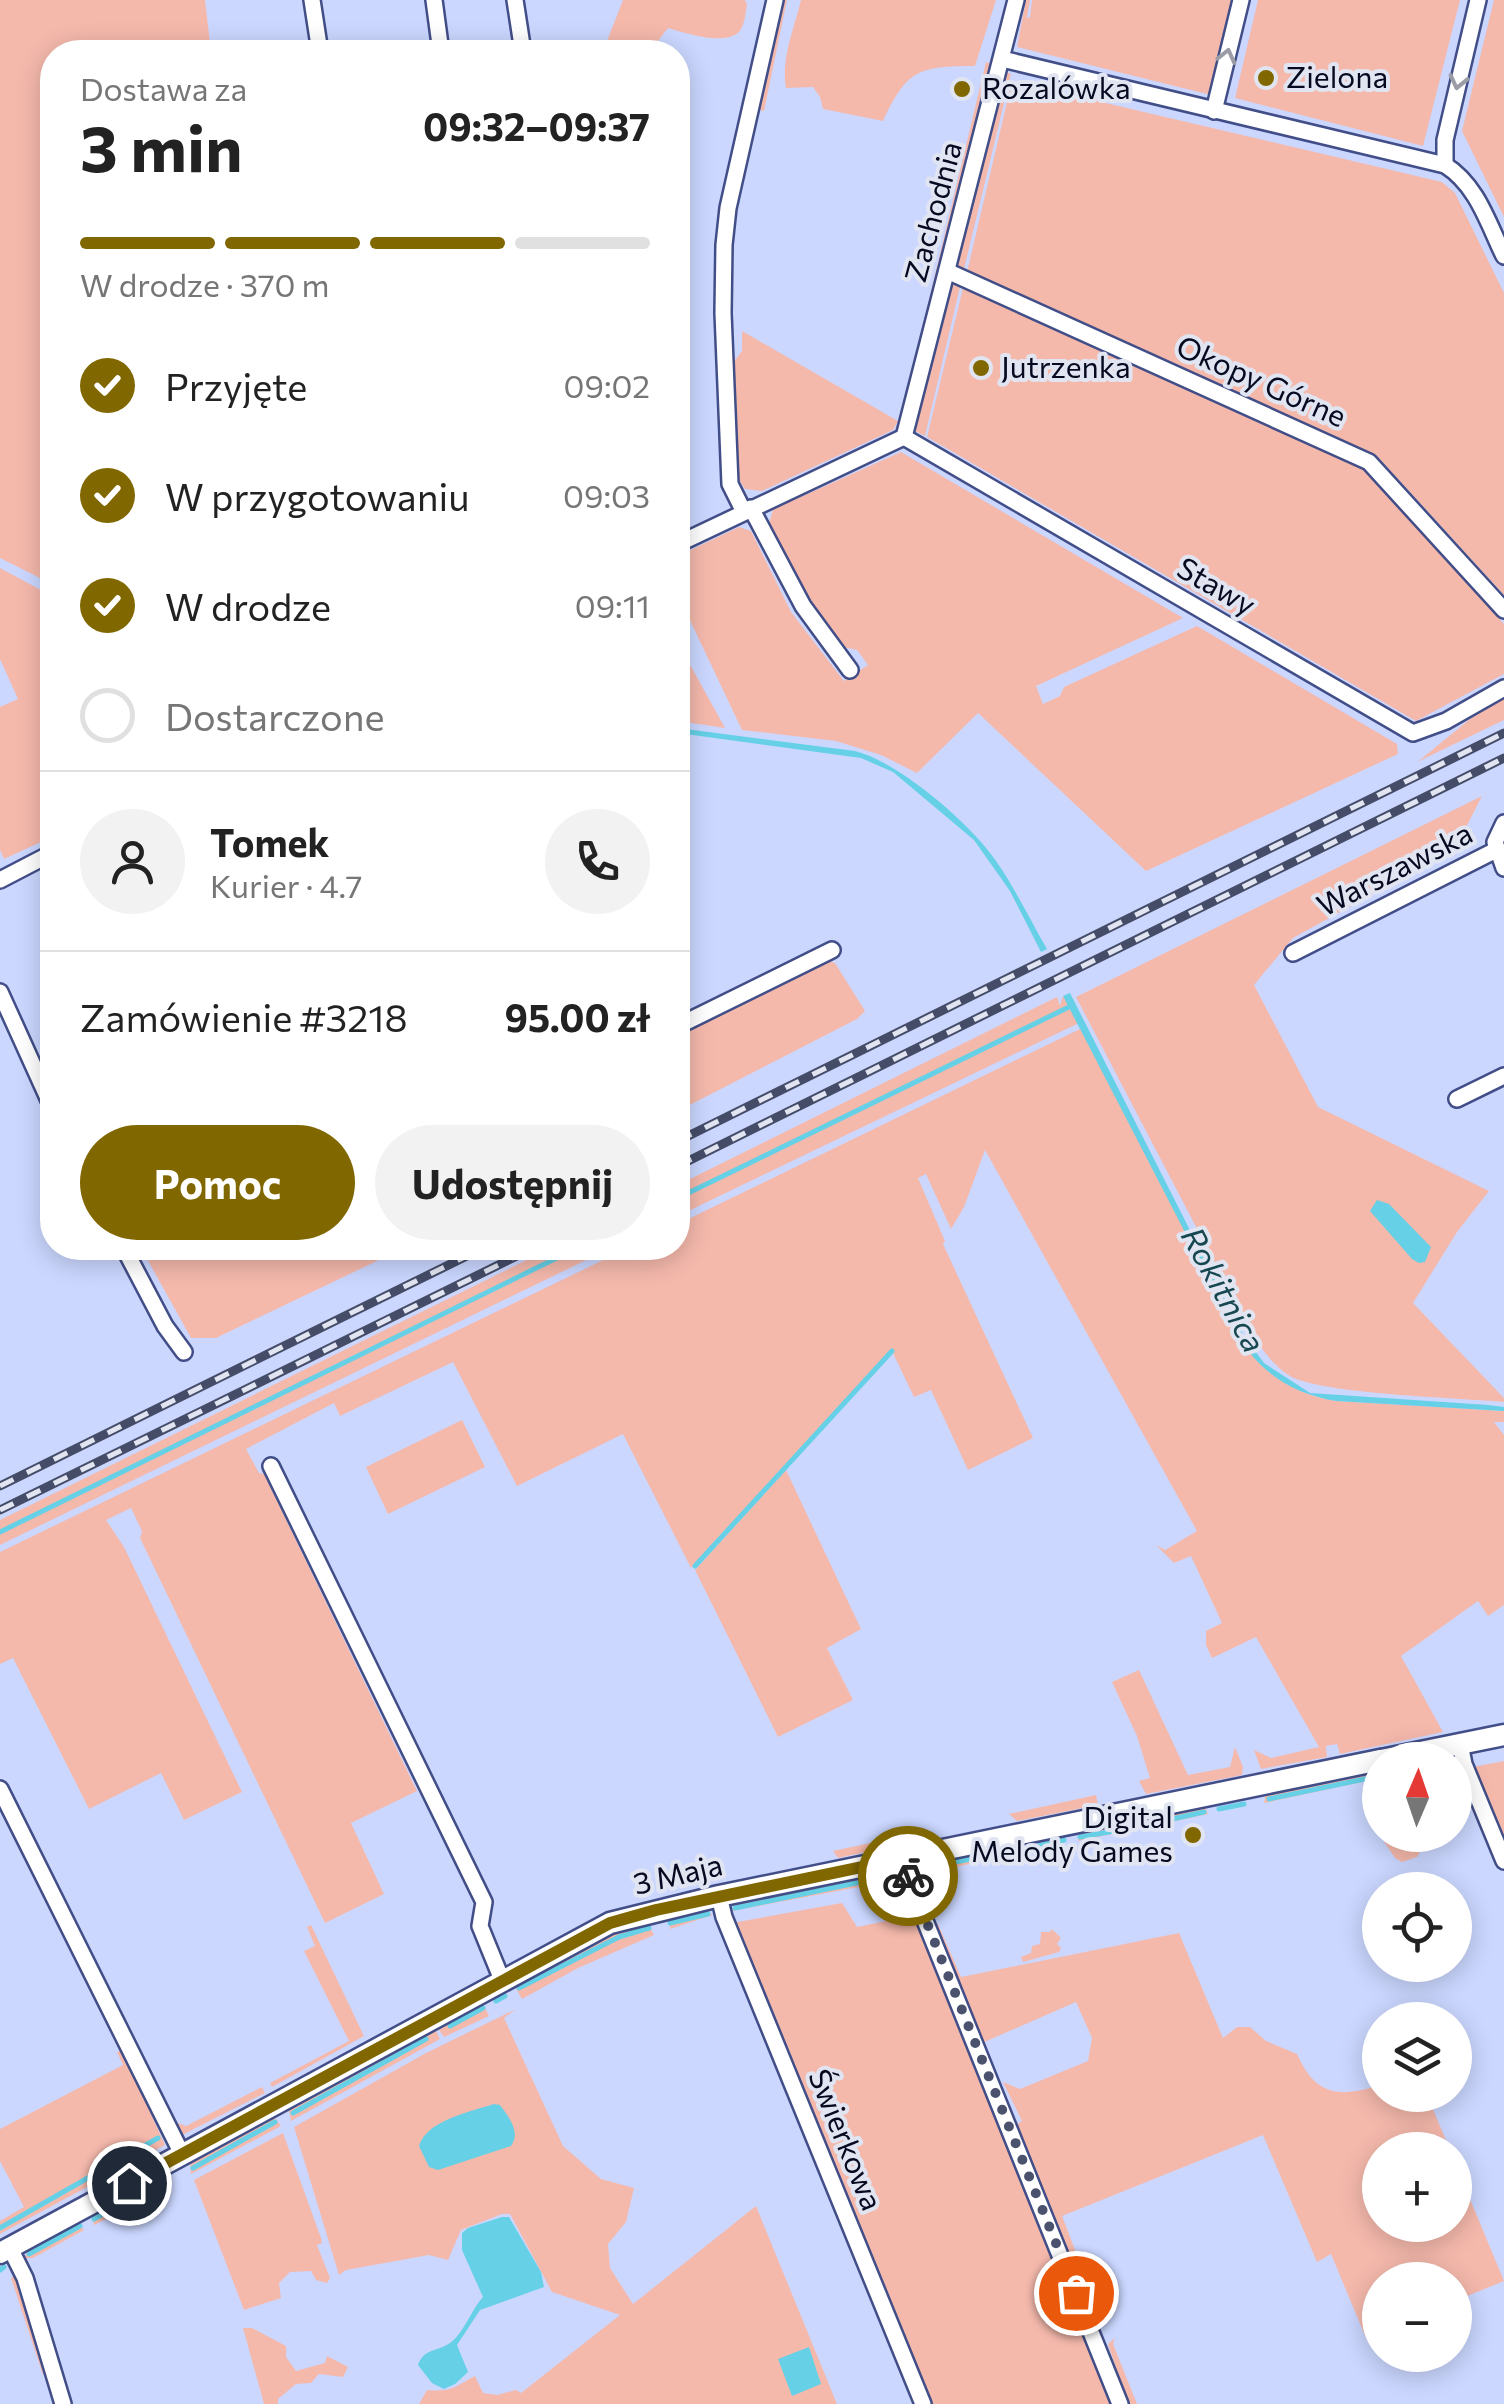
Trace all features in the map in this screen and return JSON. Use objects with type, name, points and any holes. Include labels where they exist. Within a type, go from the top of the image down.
[{"type":"street","points":[[312,0],[318,40]]},
{"type":"street","points":[[434,0],[439,40]]},
{"type":"street","points":[[515,0],[520,40]]},
{"type":"street","points":[[775,0],[728,208],[724,245],[730,484],[802,606],[850,670]]},
{"type":"street","name":"Zachodnia","points":[[904,437],[1016,0]]},
{"type":"street","points":[[1214,111],[1241,0]]},
{"type":"street","points":[[1445,165],[1445,140],[1478,0]]},
{"type":"street","points":[[1002,60],[1445,165],[1472,190],[1504,256]]},
{"type":"street","name":"Okopy Górne","points":[[948,271],[1369,462],[1504,610]]},
{"type":"street","points":[[690,538],[904,437]]},
{"type":"street","name":"Stawy","points":[[904,437],[1412,733],[1446,721],[1504,688]]},
{"type":"street","name":"Warszawska","points":[[1293,953],[1496,850],[1497,836],[1504,823]]},
{"type":"street","points":[[1496,850],[1504,868]]},
{"type":"street","points":[[0,880],[40,859]]},
{"type":"street","points":[[690,1020],[832,950]]},
{"type":"street","points":[[0,992],[40,1081]]},
{"type":"street","points":[[1458,1099],[1504,1076]]},
{"type":"street","points":[[130,1260],[165,1326],[184,1352]]},
{"type":"street","points":[[271,1466],[484,1902],[480,1926],[502,1980]]},
{"type":"street","name":"3 Maja","points":[[1469,1742],[1504,1734]]},
{"type":"street","name":"3 Maja","points":[[5,2250],[610,1923],[719,1896],[1362,1764]]},
{"type":"street","points":[[1472,1783],[1504,1861]]},
{"type":"street","points":[[0,1788],[182,2154]]},
{"type":"street","points":[[905,1858],[910,1882],[1120,2404]]},
{"type":"street","name":"Świerkowa","points":[[719,1896],[724,1918],[923,2404]]},
{"type":"street","points":[[5,2250],[25,2278],[63,2404]]},
{"type":"shaded area","points":[[0,0],[205,0],[210,40],[40,40],[40,578],[0,558]]},
{"type":"shaded area","points":[[623,0],[745,0],[747,4],[741,29],[727,38],[668,28],[659,40],[607,40]]},
{"type":"shaded area","points":[[782,0],[787,0],[764,111],[756,109]]},
{"type":"shaded area","points":[[801,0],[996,0],[975,66],[940,67],[917,74],[899,91],[883,121],[823,109],[813,87],[786,88],[787,55]]},
{"type":"shaded area","points":[[1026,0],[1030,0],[1027,18],[1032,0],[1236,0],[1211,95],[1017,47]]},
{"type":"shaded area","points":[[1258,0],[1460,0],[1423,146],[1235,98]]},
{"type":"shaded area","points":[[1494,0],[1504,0],[1504,217],[1462,131]]},
{"type":"shaded area","points":[[986,62],[994,65],[902,422],[900,421]]},
{"type":"shaded area","points":[[1006,72],[1011,74],[964,269],[956,267]]},
{"type":"shaded area","points":[[1012,81],[1442,182],[1455,193],[1504,293],[1504,595],[1376,455],[967,272]]},
{"type":"shaded area","points":[[951,283],[960,287],[925,436],[913,430]]},
{"type":"shaded area","points":[[963,288],[1367,470],[1504,624],[1504,674],[1416,721],[927,437]]},
{"type":"shaded area","points":[[742,331],[898,421],[893,430],[762,491],[745,489],[736,475],[732,364],[742,351]]},
{"type":"shaded area","points":[[896,447],[794,500],[901,452],[1183,618],[1036,686],[1043,704],[1060,696],[1064,687],[1197,626],[1397,744],[1398,754],[1146,871],[978,713],[917,773],[881,755],[836,741],[742,730],[690,620],[690,550],[739,527],[751,531],[791,612],[844,681],[868,665],[857,650],[843,647],[808,602],[769,523],[773,510],[770,503]]},
{"type":"shaded area","points":[[0,568],[40,590],[40,842],[4,859],[0,850],[0,707],[18,699],[0,659]]},
{"type":"shaded area","points":[[690,665],[725,728],[690,723]]},
{"type":"shaded area","points":[[1504,696],[1504,720],[1417,762],[1471,718]]},
{"type":"shaded area","points":[[690,730],[855,751],[892,768],[933,796],[985,846],[1047,949],[1041,952],[1010,891],[974,840],[893,772],[861,758],[690,735]]},
{"type":"shaded area","points":[[1482,796],[1455,849],[1293,938],[1254,985],[1318,1107],[1489,1191],[1457,1232],[1413,1303],[1504,1402],[1360,1391],[1306,1382],[1279,1368],[1253,1336],[1076,997]]},
{"type":"shaded area","points":[[826,960],[835,963],[865,1011],[857,1019],[690,1105],[690,1027]]},
{"type":"shaded area","points":[[1070,993],[1243,1335],[1264,1363],[1310,1393],[1488,1405],[1504,1407],[1504,1411],[1336,1401],[1306,1393],[1268,1372],[1239,1337],[1063,996]]},
{"type":"shaded area","points":[[1063,996],[1079,1023],[690,1210],[690,1179],[1057,997],[1060,1006]]},
{"type":"shaded area","points":[[1082,1028],[1239,1337],[1269,1372],[1306,1393],[1336,1401],[1504,1411],[1504,1422],[1494,1422],[1504,1435],[1504,1605],[1488,1616],[1478,1601],[1401,1656],[1443,1732],[1396,1742],[1362,1742],[1362,1749],[1340,1754],[1337,1744],[1326,1746],[1327,1757],[1261,1769],[1254,1750],[1271,1758],[1319,1747],[1256,1637],[1212,1658],[1206,1645],[1206,1631],[1222,1623],[1191,1556],[1174,1563],[1156,1545],[1165,1550],[1197,1531],[985,1150],[964,1207],[951,1229],[926,1174],[918,1178],[943,1244],[1033,1438],[968,1470],[931,1390],[914,1397],[891,1349],[691,1568],[623,1434],[517,1486],[453,1362],[340,1416],[334,1403],[246,1449],[259,1473],[264,1474],[417,1791],[351,1823],[384,1894],[325,1923],[140,1538],[142,1531],[131,1508],[106,1520],[124,1547],[242,1792],[184,1820],[161,1773],[89,1809],[13,1658],[0,1664],[0,1552],[603,1260],[690,1260],[690,1218]]},
{"type":"shaded area","points":[[1377,1200],[1389,1204],[1431,1247],[1425,1262],[1412,1259],[1370,1211]]},
{"type":"shaded area","points":[[148,1260],[379,1260],[216,1338],[191,1338]]},
{"type":"shaded area","points":[[527,1260],[586,1260],[0,1545],[0,1520]]},
{"type":"shaded area","points":[[462,1420],[485,1467],[388,1514],[366,1467]]},
{"type":"shaded area","points":[[786,1470],[861,1629],[827,1648],[853,1700],[778,1737],[695,1570]]},
{"type":"shaded area","points":[[1139,1670],[1188,1775],[1230,1767],[1235,1747],[1242,1775],[1146,1794],[1139,1781],[1150,1778],[1137,1736],[1112,1682]]},
{"type":"shaded area","points":[[1504,1761],[1504,1845],[1473,1767]]},
{"type":"shaded area","points":[[1362,1773],[1362,1782],[1264,1803],[1266,1793]]},
{"type":"shaded area","points":[[1096,1795],[1098,1805],[1017,1821],[1009,1814]]},
{"type":"shaded area","points":[[1202,1806],[1208,1814],[1158,1825],[1159,1815]]},
{"type":"shaded area","points":[[1116,1824],[1122,1832],[1078,1841],[1079,1831]]},
{"type":"shaded area","points":[[908,1835],[909,1843],[838,1858],[833,1851]]},
{"type":"shaded area","points":[[1011,1846],[1017,1854],[917,1875],[923,1864]]},
{"type":"shaded area","points":[[1391,1852],[1420,1852],[1402,1862]]},
{"type":"shaded area","points":[[890,1871],[901,1879],[732,1911],[741,1901]]},
{"type":"shaded area","points":[[842,1903],[857,1927],[914,1915],[1113,2404],[930,2404],[732,1923]]},
{"type":"shaded area","points":[[700,1910],[713,1915],[670,1929],[670,1917]]},
{"type":"shaded area","points":[[647,1922],[654,1935],[578,1968],[522,1999],[515,1987],[517,1982],[605,1933]]},
{"type":"shaded area","points":[[938,1924],[961,1977],[1179,1933],[1223,2038],[1237,2027],[1250,2027],[1266,2041],[1297,2054],[1321,2086],[1340,2092],[1362,2090],[1362,2112],[1434,2112],[1442,2132],[1362,2132],[1362,2242],[1472,2242],[1472,2204],[1504,2281],[1472,2294],[1472,2262],[1362,2262],[1362,2328],[1331,2254],[1317,2262],[1263,2135],[1062,2216],[1079,2260],[1071,2260],[1016,2125],[1022,2121],[1003,2082],[1020,2089],[1088,2061],[1092,2038],[1076,2002],[982,2043],[932,1926]]},
{"type":"shaded area","points":[[311,1925],[364,2036],[272,2087],[270,2083],[349,2041],[304,1951],[315,1946],[307,1927]]},
{"type":"shaded area","points":[[1052,1929],[1061,1938],[1057,1944],[1059,1952],[1023,1962],[1021,1957],[1040,1944],[1041,1932]]},
{"type":"shaded area","points":[[483,2004],[489,2016],[444,2037],[439,2030],[447,2025],[445,2021]]},
{"type":"shaded area","points":[[516,2009],[504,2018],[563,2146],[601,2179],[634,2188],[626,2222],[608,2244],[610,2268],[633,2304],[756,2206],[837,2404],[419,2404],[427,2390],[448,2389],[475,2376],[483,2393],[521,2393],[620,2315],[552,2292],[510,2214],[461,2230],[448,2260],[429,2255],[346,2270],[339,2275],[294,2127],[426,2053]]},
{"type":"shaded area","points":[[436,2031],[440,2039],[291,2121],[289,2110],[293,2104],[424,2032],[427,2036]]},
{"type":"shaded area","points":[[122,2050],[165,2145],[0,2234],[0,2221],[24,2207],[0,2161],[0,2129],[123,2065],[117,2052]]},
{"type":"shaded area","points":[[262,2087],[265,2093],[182,2135],[175,2122],[186,2126]]},
{"type":"shaded area","points":[[500,2105],[513,2125],[511,2146],[438,2170],[429,2167],[419,2146],[431,2130],[450,2118]]},
{"type":"shaded area","points":[[267,2118],[276,2119],[281,2126],[191,2174],[190,2161]]},
{"type":"shaded area","points":[[283,2133],[321,2238],[322,2243],[317,2245],[330,2278],[327,2283],[316,2280],[311,2271],[290,2272],[279,2283],[281,2298],[244,2310],[194,2180]]},
{"type":"shaded area","points":[[128,2194],[134,2205],[94,2225],[92,2214]]},
{"type":"shaded area","points":[[509,2217],[541,2272],[544,2287],[480,2310],[457,2345],[468,2372],[444,2389],[432,2383],[418,2365],[427,2353],[455,2339],[483,2297],[462,2250],[462,2233]]},
{"type":"shaded area","points":[[76,2222],[84,2230],[33,2258],[24,2258],[31,2247]]},
{"type":"shaded area","points":[[16,2275],[46,2365],[43,2375],[11,2278]]},
{"type":"shaded area","points":[[243,2328],[252,2328],[286,2346],[286,2357],[296,2371],[325,2363],[327,2356],[348,2367],[343,2377],[319,2374],[311,2383],[296,2384],[278,2399],[278,2404],[264,2404]]},
{"type":"shaded area","points":[[1115,2338],[1113,2344],[1137,2404],[1128,2404],[1108,2344]]},
{"type":"shaded area","points":[[809,2347],[821,2384],[792,2396],[778,2359]]},
{"type":"waterway","points":[[690,1192],[1073,1005]]},
{"type":"waterway","points":[[0,1532],[553,1260]]},
{"type":"waterway","points":[[695,1566],[892,1351]]},
{"type":"waterway","points":[[1269,1799],[1362,1780]]},
{"type":"waterway","points":[[1219,1809],[1244,1804]]},
{"type":"waterway","points":[[1163,1821],[1204,1812]]},
{"type":"waterway","points":[[1133,1827],[1142,1825]]},
{"type":"waterway","points":[[1080,1837],[1120,1830]]},
{"type":"waterway","points":[[1029,1848],[1064,1840]]},
{"type":"waterway","points":[[924,1868],[1013,1851]]},
{"type":"waterway","points":[[735,1908],[890,1876]]},
{"type":"waterway","points":[[670,1923],[708,1914]]},
{"type":"waterway","points":[[519,1988],[619,1937],[649,1928]]},
{"type":"waterway","points":[[496,2001],[505,1996]]},
{"type":"waterway","points":[[450,2026],[483,2008]]},
{"type":"waterway","points":[[293,2113],[426,2039]]},
{"type":"waterway","points":[[193,2168],[275,2122]]},
{"type":"waterway","points":[[0,2228],[158,2138]]},
{"type":"waterway","points":[[143,2191],[168,2179]]},
{"type":"waterway","points":[[94,2219],[129,2199]]},
{"type":"waterway","points":[[29,2254],[80,2226]]},
{"type":"waterway","points":[[0,2270],[4,2267]]},
{"type":"railway","points":[[690,1135],[1504,733]]},
{"type":"railway","points":[[690,1160],[1504,758]]},
{"type":"railway","points":[[0,1486],[459,1260]]},
{"type":"railway","points":[[0,1510],[509,1260]]},
{"type":"way so far","points":[[908,1876],[1076,2293]]},
{"type":"place","name":"Zielona","points":[[1266,78]]},
{"type":"place","name":"Rozalówka","points":[[962,89]]},
{"type":"place","name":"Jutrzenka","points":[[981,368]]},
{"type":"place","name":"Digital Melody Games","points":[[1193,1835]]},
{"type":"route","points":[[129,2183],[610,1923],[905,1858],[908,1876]]},
{"type":"water label","name":"Rokitnica","points":[[1223,1290]]}]
